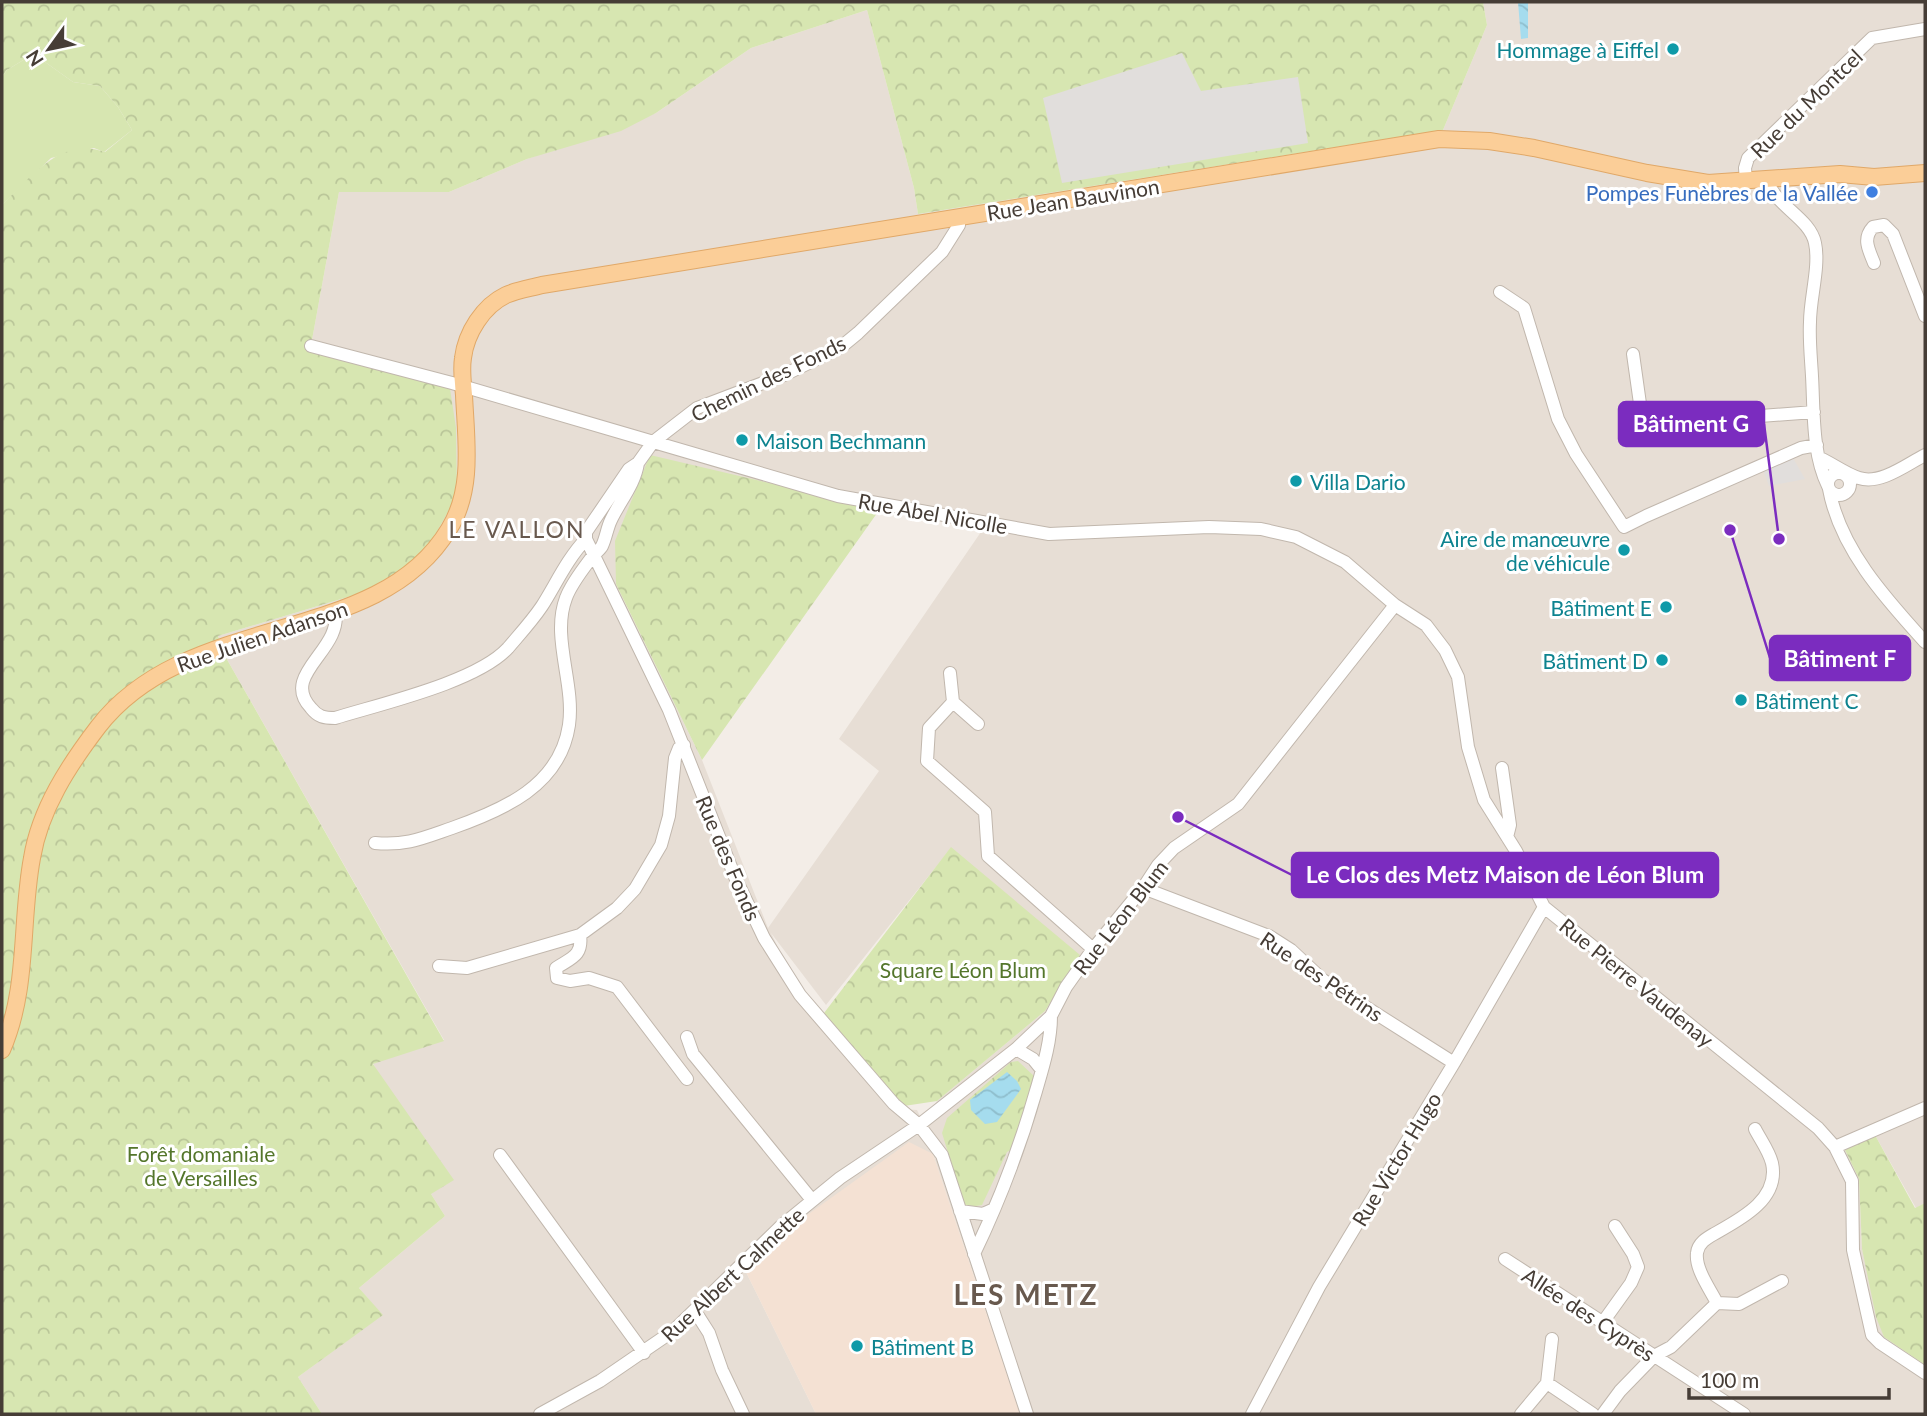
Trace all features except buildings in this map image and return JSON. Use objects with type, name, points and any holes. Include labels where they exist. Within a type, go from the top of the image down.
[{"type":"main road","name":"Rue Jean Bauvinon","points":[[463,387],[463,357],[469,335],[482,314],[506,295],[542,285],[1439,139],[1489,141],[1534,148],[1647,173],[1708,183],[1840,174],[1874,177],[1925,173]]},
{"type":"main road","name":"Rue Julien Adanson","points":[[2,1050],[19,994],[29,878],[38,831],[60,786],[99,726],[132,691],[172,666],[209,651],[335,610],[384,590],[414,572],[436,550],[452,525],[460,505],[467,475],[463,387]]},
{"type":"street","name":"Rue du Montcel","points":[[1746,181],[1745,168],[1748,158],[1872,38],[1925,29]]},
{"type":"street","points":[[1767,180],[1771,192],[1807,227],[1815,241],[1810,323],[1814,412],[1819,452],[1837,518],[1860,561],[1924,640]]},
{"type":"street","name":"Chemin des Fonds","points":[[653,442],[697,408],[784,375],[841,347],[942,252],[959,225],[959,217]]},
{"type":"street","points":[[1874,263],[1867,236],[1873,227],[1884,225],[1894,234],[1921,290],[1925,316]]},
{"type":"street","points":[[1500,292],[1524,308],[1558,419],[1576,454],[1624,527],[1801,448],[1819,452],[1847,476],[1850,485],[1844,494]]},
{"type":"street","name":"Rue Abel Nicolle","points":[[311,346],[463,387],[838,496],[1049,534],[1209,527],[1261,529],[1285,534],[1345,562],[1395,605]]},
{"type":"street","points":[[1633,354],[1643,425],[1814,412]]},
{"type":"street","points":[[335,610],[338,621],[333,634],[302,680],[300,689],[303,699],[323,718],[335,718],[444,683],[478,668],[505,651],[540,608],[629,469],[638,463],[653,442]]},
{"type":"street","points":[[1829,488],[1838,495],[1873,485],[1925,455]]},
{"type":"street","points":[[375,843],[397,845],[488,815],[510,805],[534,788],[546,775],[560,752],[569,726],[570,702],[561,615],[567,596],[593,555],[602,548],[610,522],[636,474],[638,463]]},
{"type":"street","points":[[1836,467],[1862,479],[1887,475]]},
{"type":"street","points":[[1829,488],[1829,479],[1833,474],[1847,476]]},
{"type":"street","name":"Rue des Fonds","points":[[586,539],[684,745],[734,877],[774,954],[800,995],[894,1104],[919,1125],[942,1155],[1027,1414]]},
{"type":"street","name":"Rue Pierre Vaudenay","points":[[1395,605],[1426,625],[1445,650],[1458,677],[1468,747],[1484,800],[1544,907],[1818,1128],[1835,1147],[1852,1181],[1853,1250],[1872,1335],[1925,1373]]},
{"type":"street","name":"Rue Léon Blum","points":[[919,1125],[1016,1049],[1051,1016],[1066,987],[1093,948],[1143,888],[1158,865],[1174,848],[1238,804],[1254,787],[1395,605]]},
{"type":"street","points":[[950,673],[953,702],[978,724]]},
{"type":"street","points":[[953,702],[929,728],[927,761],[985,812],[988,856],[1093,948]]},
{"type":"street","points":[[439,966],[467,968],[580,935],[617,908],[635,889],[661,845],[670,816],[675,758],[679,748],[684,745]]},
{"type":"street","points":[[1502,768],[1510,825],[1507,837]]},
{"type":"street","name":"Rue des Pétrins","points":[[1143,888],[1269,936],[1291,950],[1323,980],[1454,1063]]},
{"type":"street","name":"Rue Victor Hugo","points":[[1252,1414],[1319,1287],[1544,907]]},
{"type":"street","points":[[580,935],[581,948],[576,956],[556,968],[557,978],[569,981],[589,978],[618,987],[687,1079]]},
{"type":"street","points":[[974,1254],[1020,1148],[1051,1032],[1051,1016]]},
{"type":"street","points":[[687,1037],[693,1054],[812,1200]]},
{"type":"street","points":[[1016,1049],[1033,1059],[1042,1070]]},
{"type":"street","points":[[1835,1147],[1925,1108]]},
{"type":"street","name":"Rue Albert Calmette","points":[[540,1414],[644,1353],[695,1311],[762,1242],[812,1200],[919,1125]]},
{"type":"street","points":[[1717,1303],[1697,1263],[1697,1250],[1704,1240],[1741,1218],[1765,1198],[1774,1181],[1771,1161],[1755,1129]]},
{"type":"street","points":[[500,1155],[644,1353]]},
{"type":"street","points":[[960,1211],[983,1214],[992,1210]]},
{"type":"street","points":[[1603,1322],[1632,1283],[1638,1267],[1615,1226]]},
{"type":"street","name":"Allée des Cyprès","points":[[1505,1259],[1744,1414]]},
{"type":"street","points":[[1603,1414],[1620,1391],[1654,1356],[1671,1347],[1717,1303],[1739,1304],[1782,1281]]},
{"type":"street","points":[[695,1311],[709,1333],[722,1370],[743,1414]]},
{"type":"street","points":[[1521,1414],[1547,1382],[1552,1339]]},
{"type":"street","points":[[1547,1382],[1593,1414]]},
{"type":"shaded area","points":[[1483,2],[1925,2],[1925,1203],[1916,1208],[1875,1135],[1845,1150],[1859,1179],[1862,1249],[1884,1337],[1925,1365],[1925,1414],[1020,1414],[933,1154],[746,1272],[816,1414],[322,1414],[298,1377],[382,1315],[359,1288],[445,1216],[431,1194],[373,1063],[444,1040],[225,656],[218,636],[361,593],[310,351],[339,192],[449,192],[527,159],[656,113],[751,48],[867,10],[914,188],[918,214],[1443,130],[1487,25]],"holes":[[[880,509],[983,529],[839,739],[879,771],[768,928],[702,760],[616,584]],[[951,848],[1045,1011],[937,1101],[932,1109],[920,1116],[917,1110],[904,1109],[810,1014],[771,933],[826,1005]]]},
{"type":"shaded area","points":[[1182,53],[1201,91],[1298,77],[1308,143],[1062,183],[1043,98]]},
{"type":"shaded area","points":[[1793,458],[1805,479],[1769,486],[1763,470]]},
{"type":"shaded area","points":[[909,1142],[933,1154],[1020,1414],[816,1414],[746,1272],[803,1218]]},
{"type":"green space","name":"Forêt domaniale de Versailles","points":[[2,2],[1483,2],[1487,25],[1443,130],[918,214],[914,188],[867,10],[751,48],[656,113],[621,131],[527,159],[449,192],[339,192],[310,351],[449,382],[456,428],[457,496],[422,558],[361,593],[218,636],[225,656],[444,1041],[373,1064],[454,1180],[431,1194],[445,1216],[359,1288],[383,1315],[298,1377],[322,1414],[2,1414],[2,205],[35,172],[60,154],[89,149],[105,152],[132,130],[118,107],[100,86],[73,82],[45,62],[25,59],[7,70],[2,77]]},
{"type":"green space","points":[[25,59],[45,62],[73,82],[100,86],[118,107],[132,130],[104,152],[94,148],[51,158],[2,205],[2,77],[7,70]]},
{"type":"green space","points":[[650,455],[880,509],[702,760],[616,584],[615,541]]},
{"type":"green space","name":"Square Léon Blum","points":[[951,847],[1080,955],[1045,1011],[937,1101],[904,1106],[824,1013]]},
{"type":"green space","points":[[1018,1061],[1035,1077],[1015,1148],[1007,1152],[982,1205],[964,1205],[942,1133],[947,1118],[1011,1062]]},
{"type":"green space","points":[[1875,1135],[1915,1208],[1925,1203],[1925,1365],[1884,1337],[1876,1317],[1862,1249],[1859,1179],[1845,1150]]},
{"type":"water","points":[[1518,2],[1528,2],[1528,38],[1521,39]]},
{"type":"water","points":[[1007,1072],[1021,1089],[997,1122],[985,1124],[971,1110],[970,1100]]},
{"type":"place","name":"Hommage à Eiffel","points":[[1673,49]]},
{"type":"place","name":"Pompes Funèbres de la Vallée","points":[[1872,192]]},
{"type":"place","name":"Maison Bechmann","points":[[742,440]]},
{"type":"place","name":"Villa Dario","points":[[1296,481]]},
{"type":"place","name":"Bâtiment F","points":[[1730,530]]},
{"type":"place","name":"Bâtiment G","points":[[1779,539]]},
{"type":"place","name":"Aire de manœuvre de véhicule","points":[[1624,550]]},
{"type":"place","name":"Bâtiment E","points":[[1666,607]]},
{"type":"place","name":"Bâtiment D","points":[[1662,660]]},
{"type":"place","name":"Bâtiment C","points":[[1741,700]]},
{"type":"place","name":"Le Clos des Metz Maison de Léon Blum","points":[[1178,817]]},
{"type":"place","name":"Bâtiment B","points":[[857,1346]]},
{"type":"district","name":"LE VALLON","points":[[517,529]]},
{"type":"district","name":"LES METZ","points":[[1026,1294]]}]
